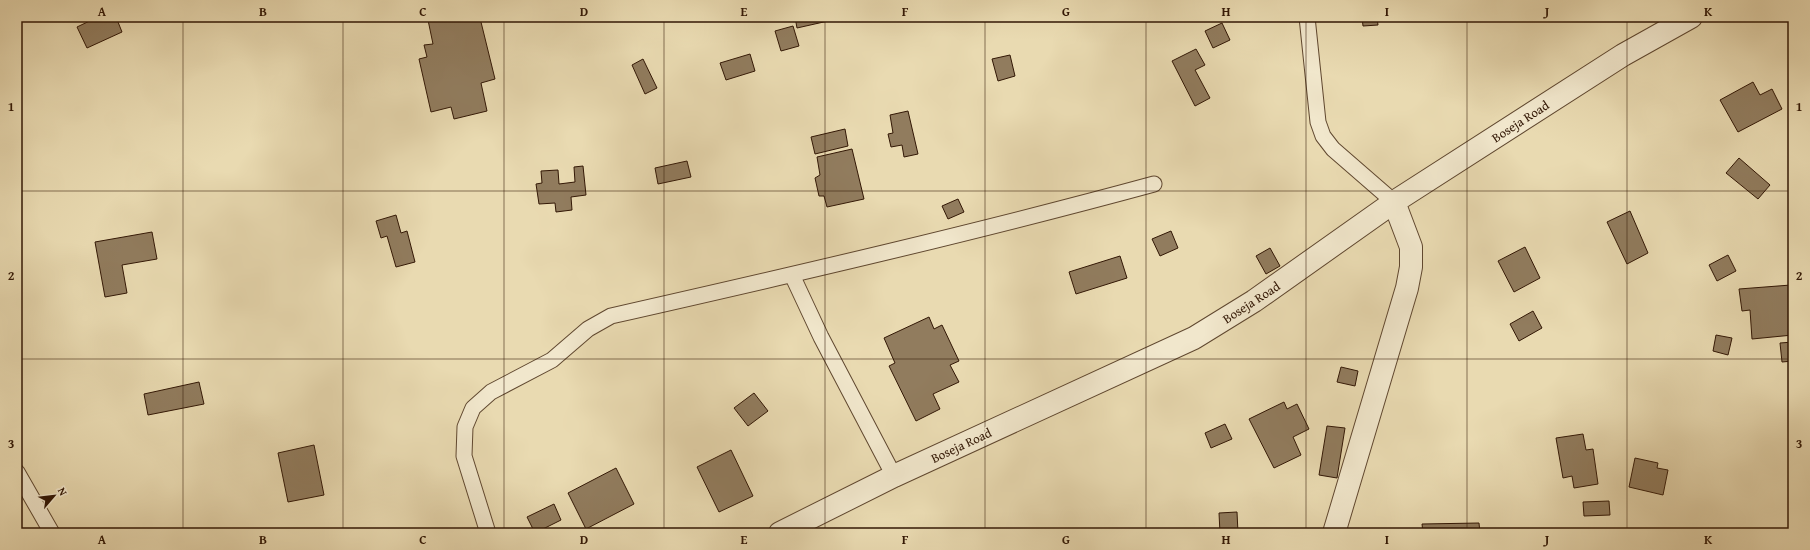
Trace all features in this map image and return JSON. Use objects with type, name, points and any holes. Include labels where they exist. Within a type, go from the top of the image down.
[{"type":"street","name":"Boseja Road","points":[[780,533],[894,476],[1194,338],[1254,301],[1394,202],[1623,54],[1691,17]]},
{"type":"street","points":[[1334,533],[1407,288],[1411,267],[1411,248],[1394,202]]},
{"type":"lane","points":[[1307,17],[1318,122],[1323,136],[1333,149],[1394,202]]},
{"type":"lane","points":[[488,533],[464,456],[465,427],[473,408],[491,392],[552,360],[588,329],[611,316],[792,275],[1041,215],[1154,184]]},
{"type":"lane","points":[[792,275],[821,337],[894,476]]},
{"type":"lane","points":[[17,472],[52,533]]},
{"type":"building","points":[[98,17],[116,17],[122,32],[87,48],[77,27]]},
{"type":"building","points":[[440,17],[464,17],[465,21],[480,18],[495,79],[481,83],[487,111],[454,119],[451,107],[431,112],[419,59],[427,57],[424,45],[433,44],[428,20]]},
{"type":"building","points":[[795,17],[827,17],[828,21],[797,28]]},
{"type":"building","points":[[1362,17],[1377,17],[1378,25],[1363,26]]},
{"type":"building","points":[[1222,23],[1230,40],[1213,48],[1205,31]]},
{"type":"building","points":[[793,26],[799,46],[781,51],[775,31]]},
{"type":"building","points":[[1196,49],[1205,65],[1195,70],[1210,98],[1195,106],[1172,61]]},
{"type":"building","points":[[750,54],[755,71],[726,80],[720,63]]},
{"type":"building","points":[[1010,55],[1015,76],[998,81],[992,59]]},
{"type":"building","points":[[643,59],[657,88],[645,94],[632,65]]},
{"type":"building","points":[[1753,82],[1760,95],[1772,89],[1782,109],[1738,132],[1720,100]]},
{"type":"building","points":[[908,111],[918,154],[904,157],[902,145],[891,147],[888,134],[893,133],[890,115]]},
{"type":"building","points":[[845,129],[848,146],[815,154],[811,137]]},
{"type":"building","points":[[852,149],[864,199],[827,207],[824,196],[819,196],[815,178],[820,175],[817,157]]},
{"type":"building","points":[[1739,158],[1770,185],[1758,199],[1726,173]]},
{"type":"building","points":[[687,161],[691,177],[658,184],[655,168]]},
{"type":"building","points":[[583,166],[586,195],[571,197],[572,210],[556,212],[555,203],[539,204],[536,184],[542,183],[541,171],[558,170],[559,184],[575,182],[574,167]]},
{"type":"building","points":[[958,199],[964,212],[948,219],[942,206]]},
{"type":"building","points":[[1630,211],[1648,253],[1627,264],[1607,222]]},
{"type":"building","points":[[396,215],[401,233],[407,231],[415,262],[396,267],[387,236],[381,238],[376,221]]},
{"type":"building","points":[[1171,231],[1178,248],[1160,256],[1152,239]]},
{"type":"building","points":[[152,232],[157,259],[122,265],[127,293],[105,297],[95,242]]},
{"type":"building","points":[[1525,247],[1540,278],[1514,292],[1498,261]]},
{"type":"building","points":[[1270,248],[1280,266],[1266,274],[1256,256]]},
{"type":"building","points":[[1728,255],[1736,271],[1717,281],[1709,265]]},
{"type":"building","points":[[1120,256],[1127,278],[1076,294],[1069,272]]},
{"type":"building","points":[[1791,285],[1793,335],[1752,339],[1750,310],[1742,311],[1739,289]]},
{"type":"building","points":[[1533,311],[1542,328],[1519,341],[1510,324]]},
{"type":"building","points":[[929,317],[934,329],[942,325],[959,361],[950,365],[959,382],[933,394],[940,409],[916,421],[889,366],[895,363],[884,338]]},
{"type":"building","points":[[1716,335],[1732,338],[1728,355],[1713,351]]},
{"type":"building","points":[[1793,342],[1793,361],[1782,362],[1780,343]]},
{"type":"building","points":[[1341,367],[1358,371],[1355,386],[1337,382]]},
{"type":"building","points":[[199,382],[204,404],[148,415],[144,394]]},
{"type":"building","points":[[754,393],[768,411],[748,426],[734,408]]},
{"type":"building","points":[[1284,402],[1287,409],[1297,404],[1309,429],[1293,437],[1301,455],[1274,468],[1249,419]]},
{"type":"building","points":[[1225,424],[1232,439],[1211,448],[1205,433]]},
{"type":"building","points":[[1327,426],[1345,428],[1337,478],[1319,475]]},
{"type":"building","points":[[1583,434],[1586,450],[1593,449],[1598,484],[1574,488],[1572,476],[1563,478],[1556,438]]},
{"type":"building","points":[[314,445],[324,495],[288,502],[278,453]]},
{"type":"building","points":[[731,450],[753,496],[719,512],[697,467]]},
{"type":"building","points":[[1635,458],[1658,463],[1657,468],[1668,470],[1663,495],[1629,487]]},
{"type":"building","points":[[616,468],[634,504],[586,529],[568,493]]},
{"type":"building","points":[[1609,501],[1610,515],[1584,516],[1583,502]]},
{"type":"building","points":[[554,504],[561,520],[535,533],[527,517]]},
{"type":"building","points":[[1237,512],[1238,533],[1220,533],[1219,513]]},
{"type":"building","points":[[1479,523],[1480,533],[1423,533],[1422,524]]},
{"type":"building","points":[[209,531],[209,533],[187,533],[187,532]]}]
